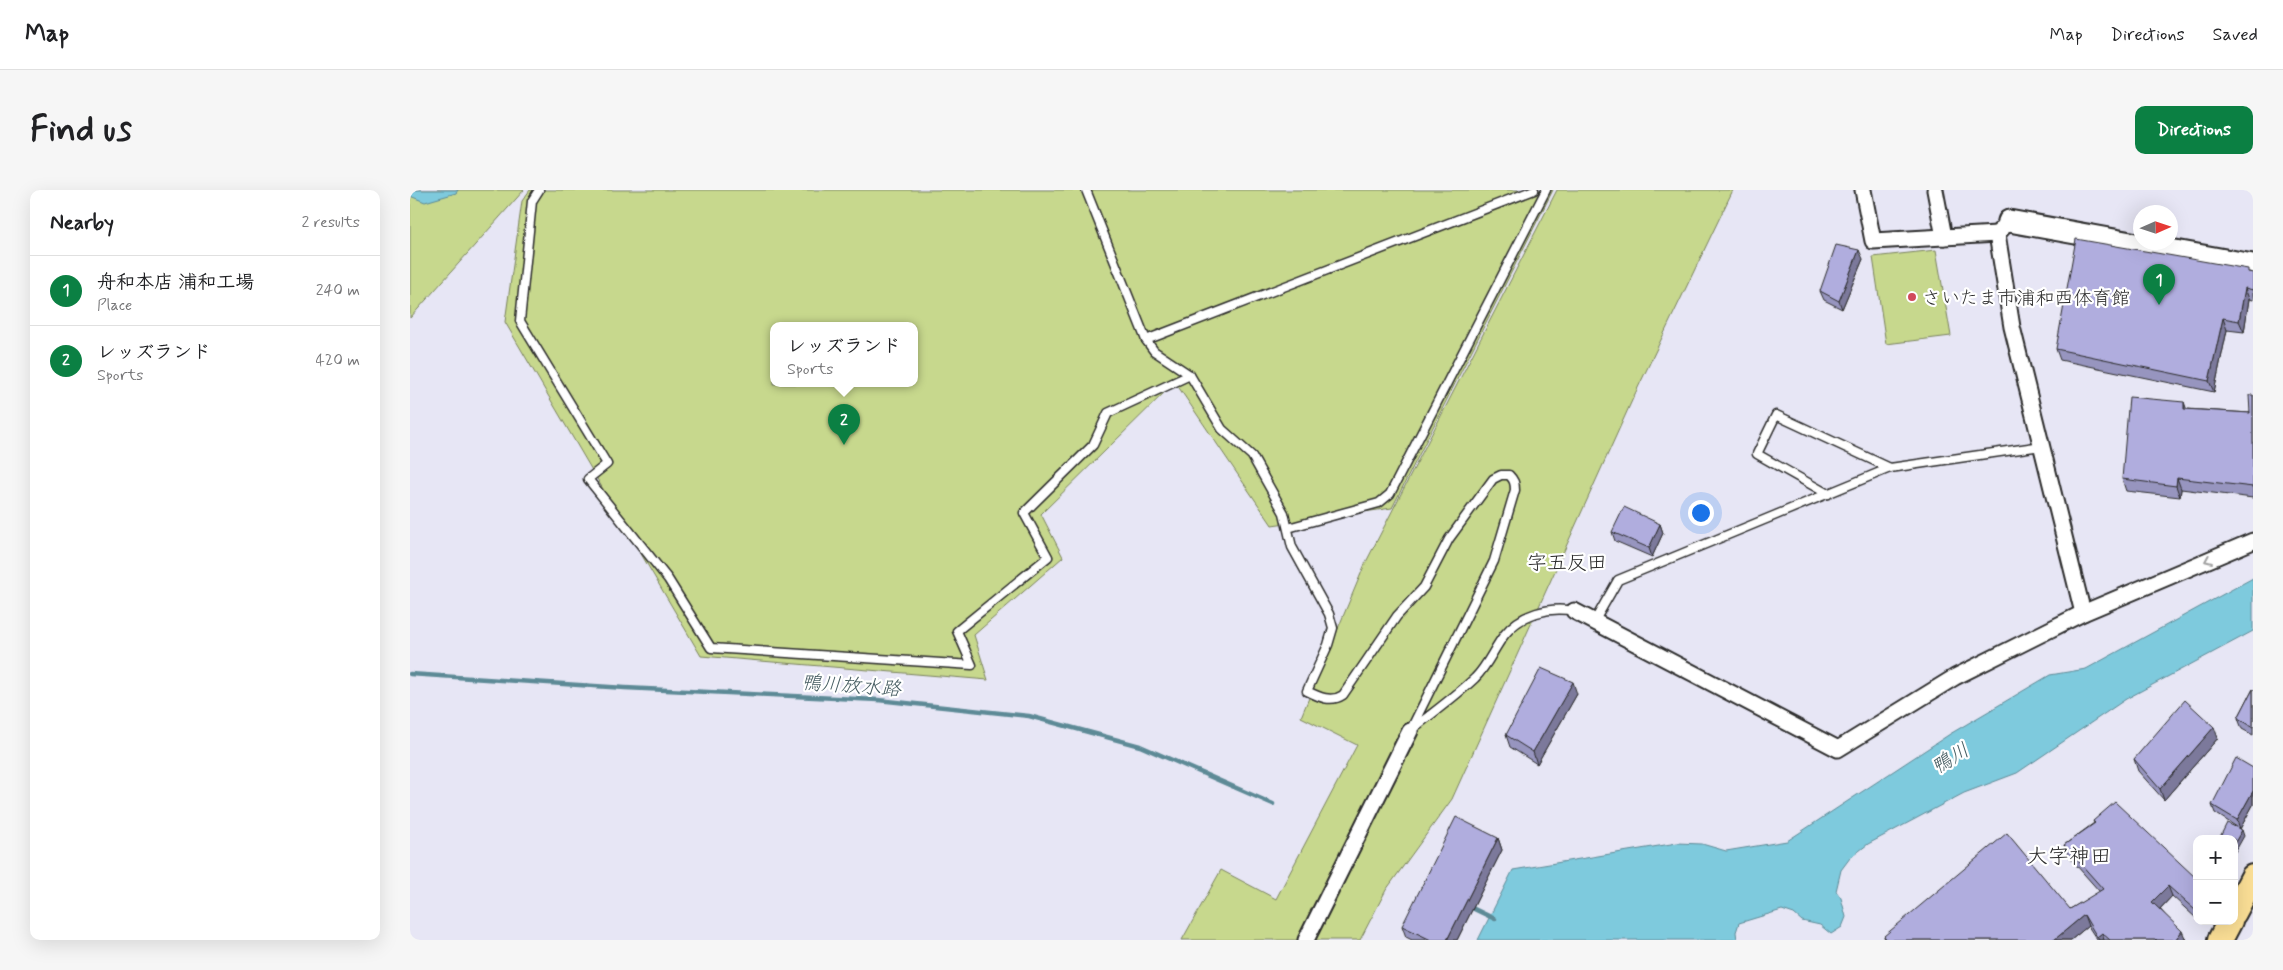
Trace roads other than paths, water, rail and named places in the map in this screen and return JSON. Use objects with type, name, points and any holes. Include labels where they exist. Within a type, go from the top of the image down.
[{"type":"main road","points":[[2238,905],[2253,877]]},
{"type":"main road","points":[[2220,940],[2228,925]]},
{"type":"street","points":[[1863,190],[1873,242],[1944,237],[2003,227],[2253,265]]},
{"type":"street","points":[[1935,190],[1944,237]]},
{"type":"street","points":[[2003,227],[2012,326],[2083,613]]},
{"type":"street","points":[[1574,611],[1838,749],[1955,677],[2083,613],[2253,541]]},
{"type":"street","points":[[1306,940],[1410,731]]},
{"type":"lane","points":[[539,190],[532,201],[520,321],[606,464],[588,479],[668,579],[711,648],[972,665],[957,632],[1048,557],[1024,514],[1093,444],[1108,413],[1190,375]]},
{"type":"lane","points":[[1086,190],[1146,340],[1154,351],[1190,375],[1222,429],[1252,456],[1284,513],[1292,547],[1329,614],[1333,628],[1328,645],[1307,692],[1323,698],[1337,699],[1349,687],[1397,616],[1424,587],[1449,539],[1493,479],[1501,475],[1509,475],[1515,482],[1515,490],[1494,561],[1410,731]]},
{"type":"lane","points":[[1146,340],[1534,190]]},
{"type":"lane","points":[[1288,528],[1379,503],[1390,494],[1546,190]]},
{"type":"lane","points":[[1828,494],[1757,454],[1776,415],[1890,468]]},
{"type":"lane","points":[[1594,622],[1618,580],[1890,468],[2042,446]]},
{"type":"lane","points":[[1410,731],[1473,680],[1484,668],[1512,626],[1535,613],[1562,609],[1574,611]]},
{"type":"water","points":[[410,190],[458,190],[456,193],[425,202],[410,196]]},
{"type":"water","name":"鴨川","points":[[2253,578],[2253,631],[2126,699],[2017,773],[1964,793],[1868,844],[1850,858],[1841,870],[1836,891],[1841,898],[1846,917],[1842,927],[1831,934],[1820,925],[1802,921],[1794,914],[1782,910],[1739,923],[1736,932],[1737,940],[1478,940],[1513,870],[1677,843],[1702,844],[1726,851],[1787,841],[1950,734],[2050,675],[2086,669]]},
{"type":"waterway","name":"鴨川放水路","points":[[410,674],[625,688],[878,700],[1029,716],[1140,746],[1273,804]]},
{"type":"waterway","name":"鴨川放水路","points":[[1472,908],[1495,919]]},
{"type":"place","name":"さいたま市浦和西体育館","points":[[1912,297]]},
{"type":"place","name":"舟和本店 浦和工場","points":[[2159,305]]},
{"type":"place","name":"レッズランド","points":[[844,445]]},
{"type":"district","name":"字五反田","points":[[1567,562]]},
{"type":"district","name":"大字神田","points":[[2069,856]]}]
